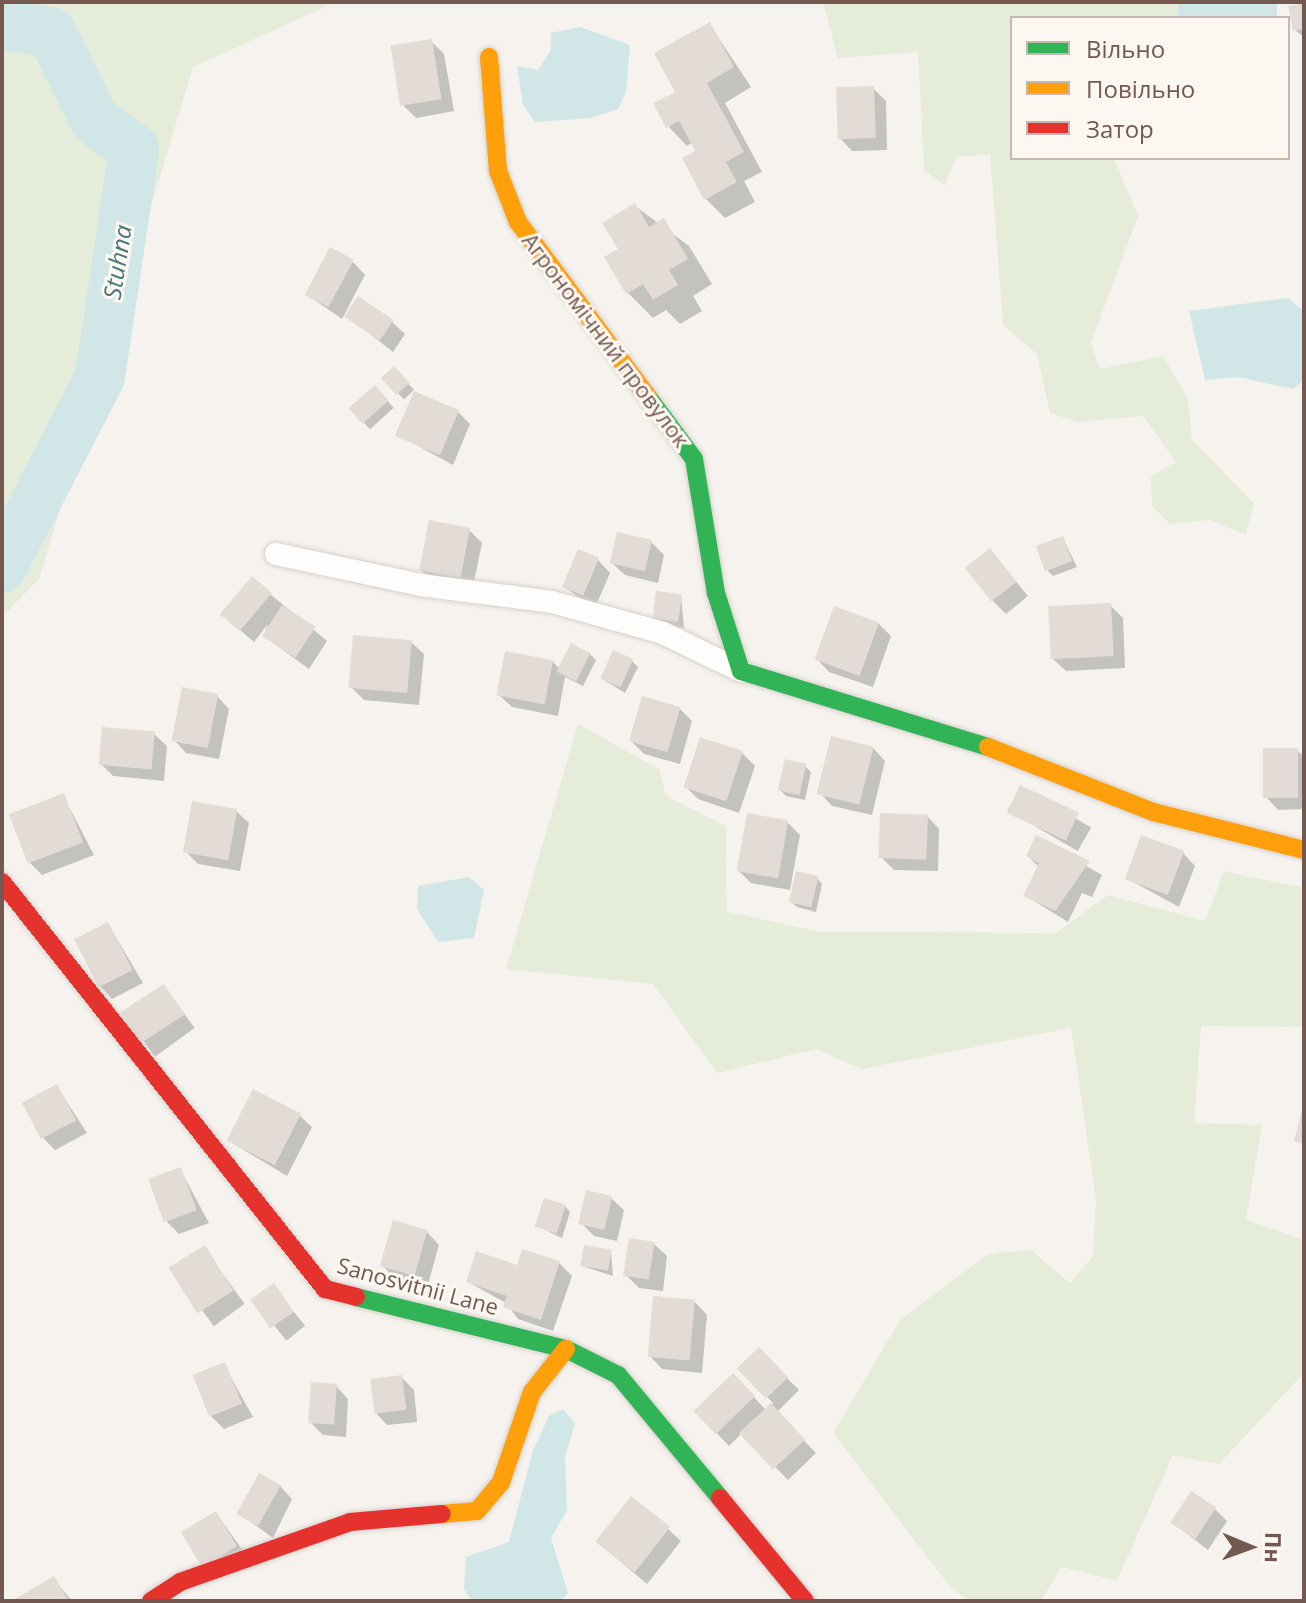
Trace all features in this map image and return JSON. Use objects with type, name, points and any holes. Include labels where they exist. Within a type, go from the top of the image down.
[{"type":"street","name":"Агрономічний провулок","points":[[489,57],[498,171],[518,222],[694,459],[716,593],[741,671]]},
{"type":"street","points":[[276,554],[420,585],[552,602],[663,633],[741,671],[1051,766],[1153,812],[1304,850]]},
{"type":"street","name":"Sanosvitnii Lane","points":[[3,883],[325,1289],[566,1349],[618,1375],[805,1601]]},
{"type":"street","points":[[151,1601],[180,1582],[350,1522],[477,1511],[501,1482],[532,1392],[566,1349]]},
{"type":"green space","points":[[2,2],[336,2],[193,67],[39,579],[2,617]]},
{"type":"green space","points":[[823,2],[1178,2],[1179,16],[1010,16],[1010,160],[1115,160],[1138,216],[1091,343],[1100,369],[1163,356],[1188,399],[1192,440],[1254,503],[1246,535],[1210,520],[1170,524],[1152,506],[1151,476],[1176,462],[1143,416],[1078,422],[1050,413],[1037,354],[1003,325],[990,154],[956,157],[945,186],[924,170],[918,52],[838,58]]},
{"type":"green space","points":[[578,724],[659,769],[666,796],[726,826],[727,912],[822,932],[1056,933],[1108,895],[1205,921],[1224,871],[1304,888],[1304,1027],[1201,1026],[1194,1123],[1262,1125],[1246,1220],[1304,1240],[1304,1373],[1219,1464],[1173,1455],[1117,1581],[1061,1567],[1041,1601],[970,1601],[951,1588],[833,1433],[900,1320],[988,1254],[1031,1250],[1070,1283],[1093,1256],[1096,1200],[1071,1028],[862,1069],[816,1049],[717,1073],[653,984],[506,969]]},
{"type":"shaded area","points":[[1178,2],[1277,2],[1277,16],[1178,16]]},
{"type":"shaded area","points":[[580,27],[630,45],[626,92],[618,109],[591,118],[535,122],[523,105],[517,66],[538,70],[551,50],[551,33]]},
{"type":"shaded area","points":[[1288,298],[1304,311],[1304,380],[1293,389],[1238,377],[1205,380],[1189,311]]},
{"type":"shaded area","points":[[469,877],[484,890],[474,938],[438,942],[417,909],[418,886]]},
{"type":"shaded area","points":[[563,1409],[575,1423],[565,1457],[567,1510],[551,1538],[568,1593],[560,1601],[472,1601],[464,1589],[466,1557],[509,1542],[533,1450],[549,1416]]},
{"type":"building","points":[[1304,3],[1304,29],[1293,31],[1288,6]]},
{"type":"building","points":[[710,22],[734,67],[707,83],[744,152],[726,162],[737,182],[704,200],[682,158],[695,151],[679,121],[666,128],[653,103],[675,92],[654,53]]},
{"type":"building","points":[[432,39],[442,99],[400,106],[391,46]]},
{"type":"building","points":[[874,86],[876,138],[838,139],[836,87]]},
{"type":"building","points":[[635,203],[649,227],[664,218],[688,259],[669,270],[678,285],[653,300],[643,284],[626,294],[604,257],[618,249],[602,223]]},
{"type":"building","points":[[330,247],[354,260],[328,307],[305,295]]},
{"type":"building","points":[[358,296],[394,320],[380,341],[344,317]]},
{"type":"building","points":[[394,366],[410,383],[397,395],[381,378]]},
{"type":"building","points":[[375,385],[389,401],[362,424],[349,408]]},
{"type":"building","points":[[414,391],[459,410],[440,455],[395,436]]},
{"type":"building","points":[[429,520],[470,528],[460,578],[419,570]]},
{"type":"building","points":[[617,532],[652,540],[645,571],[610,563]]},
{"type":"building","points":[[1063,536],[1072,561],[1045,571],[1036,546]]},
{"type":"building","points":[[990,548],[1016,582],[991,602],[965,568]]},
{"type":"building","points":[[578,549],[599,558],[583,596],[562,587]]},
{"type":"building","points":[[252,576],[272,593],[240,631],[220,614]]},
{"type":"building","points":[[656,591],[682,594],[678,622],[653,619]]},
{"type":"building","points":[[1111,603],[1114,656],[1051,659],[1048,606]]},
{"type":"building","points":[[282,605],[316,627],[295,658],[262,636]]},
{"type":"building","points":[[834,606],[879,622],[860,676],[815,660]]},
{"type":"building","points":[[353,635],[412,640],[407,693],[348,688]]},
{"type":"building","points":[[571,643],[591,653],[576,681],[556,672]]},
{"type":"building","points":[[613,650],[633,659],[620,687],[600,678]]},
{"type":"building","points":[[505,651],[553,660],[545,705],[496,695]]},
{"type":"building","points":[[182,687],[218,694],[208,748],[172,741]]},
{"type":"building","points":[[642,696],[680,707],[667,752],[629,741]]},
{"type":"building","points":[[102,727],[155,732],[151,769],[99,765]]},
{"type":"building","points":[[831,736],[874,747],[859,805],[816,794]]},
{"type":"building","points":[[700,737],[743,751],[726,801],[684,787]]},
{"type":"building","points":[[1263,748],[1298,748],[1298,798],[1263,798]]},
{"type":"building","points":[[785,759],[806,764],[799,795],[778,790]]},
{"type":"building","points":[[1020,785],[1079,812],[1066,841],[1007,813]]},
{"type":"building","points":[[64,793],[83,842],[28,864],[9,814]]},
{"type":"building","points":[[192,801],[237,809],[228,860],[183,852]]},
{"type":"building","points":[[747,813],[788,820],[778,878],[737,871]]},
{"type":"building","points":[[880,813],[928,815],[926,860],[878,858]]},
{"type":"building","points":[[1036,835],[1090,861],[1055,911],[1023,896],[1039,863],[1026,856]]},
{"type":"building","points":[[1141,835],[1184,851],[1168,895],[1125,879]]},
{"type":"building","points":[[796,871],[818,876],[811,907],[789,902]]},
{"type":"building","points":[[108,922],[133,970],[99,987],[74,939]]},
{"type":"building","points":[[164,984],[184,1015],[141,1043],[120,1012]]},
{"type":"building","points":[[57,1084],[76,1120],[41,1139],[22,1103]]},
{"type":"building","points":[[253,1089],[301,1114],[275,1165],[227,1141]]},
{"type":"building","points":[[1301,1113],[1304,1113],[1304,1144],[1294,1141]]},
{"type":"building","points":[[181,1167],[197,1210],[164,1222],[148,1179]]},
{"type":"building","points":[[586,1190],[612,1196],[604,1230],[578,1224]]},
{"type":"building","points":[[544,1198],[566,1205],[557,1234],[535,1227]]},
{"type":"building","points":[[393,1220],[428,1230],[414,1276],[380,1266]]},
{"type":"building","points":[[629,1238],[655,1242],[649,1280],[623,1276]]},
{"type":"building","points":[[205,1245],[234,1291],[197,1314],[169,1268]]},
{"type":"building","points":[[584,1245],[612,1250],[608,1271],[580,1266]]},
{"type":"building","points":[[522,1249],[560,1261],[541,1320],[503,1307],[507,1296],[466,1282],[476,1251],[517,1265]]},
{"type":"building","points":[[274,1283],[294,1312],[270,1328],[250,1300]]},
{"type":"building","points":[[653,1296],[695,1300],[690,1360],[648,1357]]},
{"type":"building","points":[[759,1347],[788,1377],[766,1399],[737,1369]]},
{"type":"building","points":[[225,1362],[242,1404],[209,1417],[193,1375]]},
{"type":"building","points":[[733,1373],[755,1396],[716,1434],[693,1411]]},
{"type":"building","points":[[402,1375],[406,1410],[375,1414],[370,1379]]},
{"type":"building","points":[[311,1382],[337,1384],[334,1425],[308,1423]]},
{"type":"building","points":[[771,1403],[805,1440],[773,1470],[739,1433]]},
{"type":"building","points":[[259,1473],[281,1485],[258,1526],[236,1514]]},
{"type":"building","points":[[1191,1491],[1216,1507],[1195,1539],[1170,1523]]},
{"type":"building","points":[[631,1496],[670,1527],[635,1572],[595,1542]]},
{"type":"building","points":[[216,1511],[237,1546],[202,1567],[181,1532]]},
{"type":"building","points":[[54,1576],[69,1601],[15,1599]]},
{"type":"waterway","name":"Stuhna","points":[[2,567],[100,377],[134,149],[95,121],[51,32],[8,26],[5,2]]},
{"type":"traffic: fast","points":[[648,397],[694,459],[716,593],[741,671],[988,747]]},
{"type":"traffic: fast","points":[[356,1297],[566,1349],[618,1375],[720,1498]]},
{"type":"traffic: slow","points":[[489,57],[498,171],[518,222],[648,397]]},
{"type":"traffic: slow","points":[[988,747],[1153,812],[1304,850]]},
{"type":"traffic: slow","points":[[442,1514],[477,1511],[501,1482],[532,1392],[566,1349]]},
{"type":"traffic: jam","points":[[2,882],[325,1289],[356,1297]]},
{"type":"traffic: jam","points":[[720,1498],[805,1601]]},
{"type":"traffic: jam","points":[[151,1601],[180,1582],[350,1522],[442,1514]]}]
